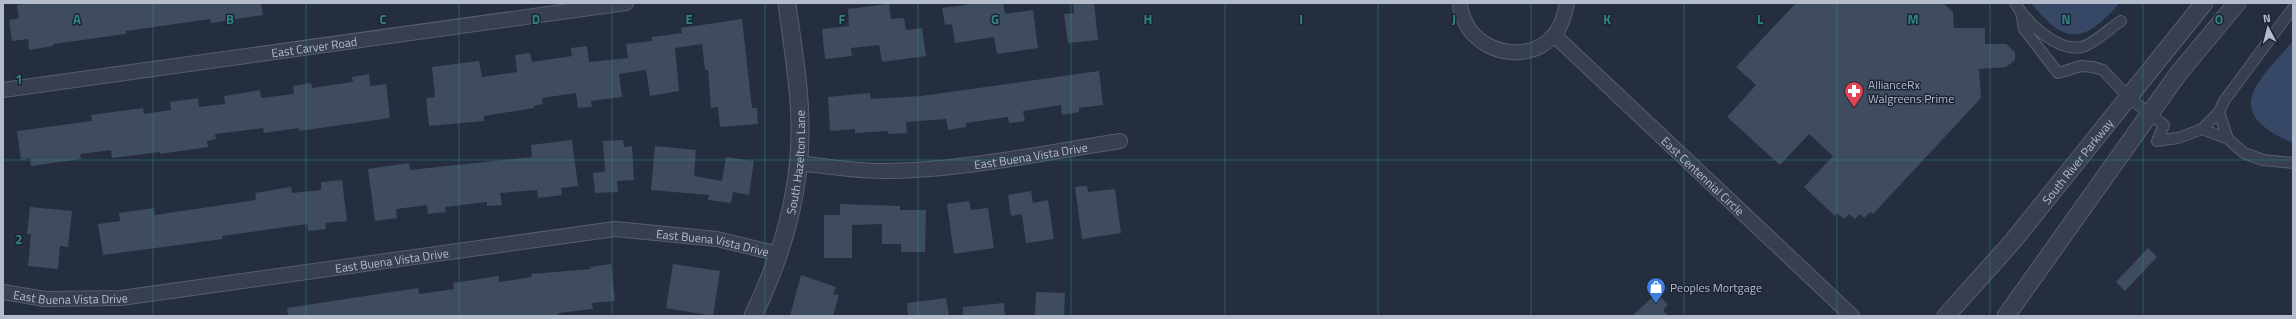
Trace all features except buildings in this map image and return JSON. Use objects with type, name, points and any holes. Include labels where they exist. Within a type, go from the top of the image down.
[{"type":"street","name":"East Carver Road","points":[[3,90],[626,3]]},
{"type":"street","name":"South Hazelton Lane","points":[[753,316],[779,254],[790,212],[798,163],[800,128],[799,92],[787,3]]},
{"type":"street","points":[[1460,3],[1465,23],[1476,37],[1490,48],[1506,52],[1524,52],[1540,46],[1554,35],[1564,20],[1568,3]]},
{"type":"street","points":[[2015,3],[2021,12],[2056,44],[2071,47],[2085,46],[2121,21]]},
{"type":"street","name":"South River Parkway","points":[[1946,316],[2013,241],[2204,3]]},
{"type":"street","points":[[2006,316],[2178,74],[2237,3]]},
{"type":"street","points":[[2021,12],[2024,29],[2058,73],[2081,66],[2093,66],[2103,70],[2128,97],[2164,125],[2157,141],[2178,138],[2202,130],[2219,112],[2228,95],[2293,8]]},
{"type":"street","name":"East Centennial Circle","points":[[1554,35],[1852,316]]},
{"type":"street","points":[[2219,112],[2228,139]]},
{"type":"street","points":[[2202,130],[2228,139],[2244,153],[2263,160],[2293,163]]},
{"type":"street","name":"East Buena Vista Drive","points":[[798,163],[882,171],[902,170],[954,166],[1120,141]]},
{"type":"street","name":"East Buena Vista Drive","points":[[3,292],[45,298],[121,298],[615,229],[718,239],[779,254]]},
{"type":"water","points":[[2031,3],[2119,3],[2116,8],[2102,21],[2091,29],[2081,34],[2072,34],[2063,32],[2055,27]]},
{"type":"water","points":[[2293,41],[2293,143],[2271,131],[2257,120],[2251,108],[2252,96],[2258,84]]},
{"type":"place","name":"AllianceRx Walgreens Prime","points":[[1854,108]]},
{"type":"place","name":"Peoples Mortgage","points":[[1656,304]]}]
